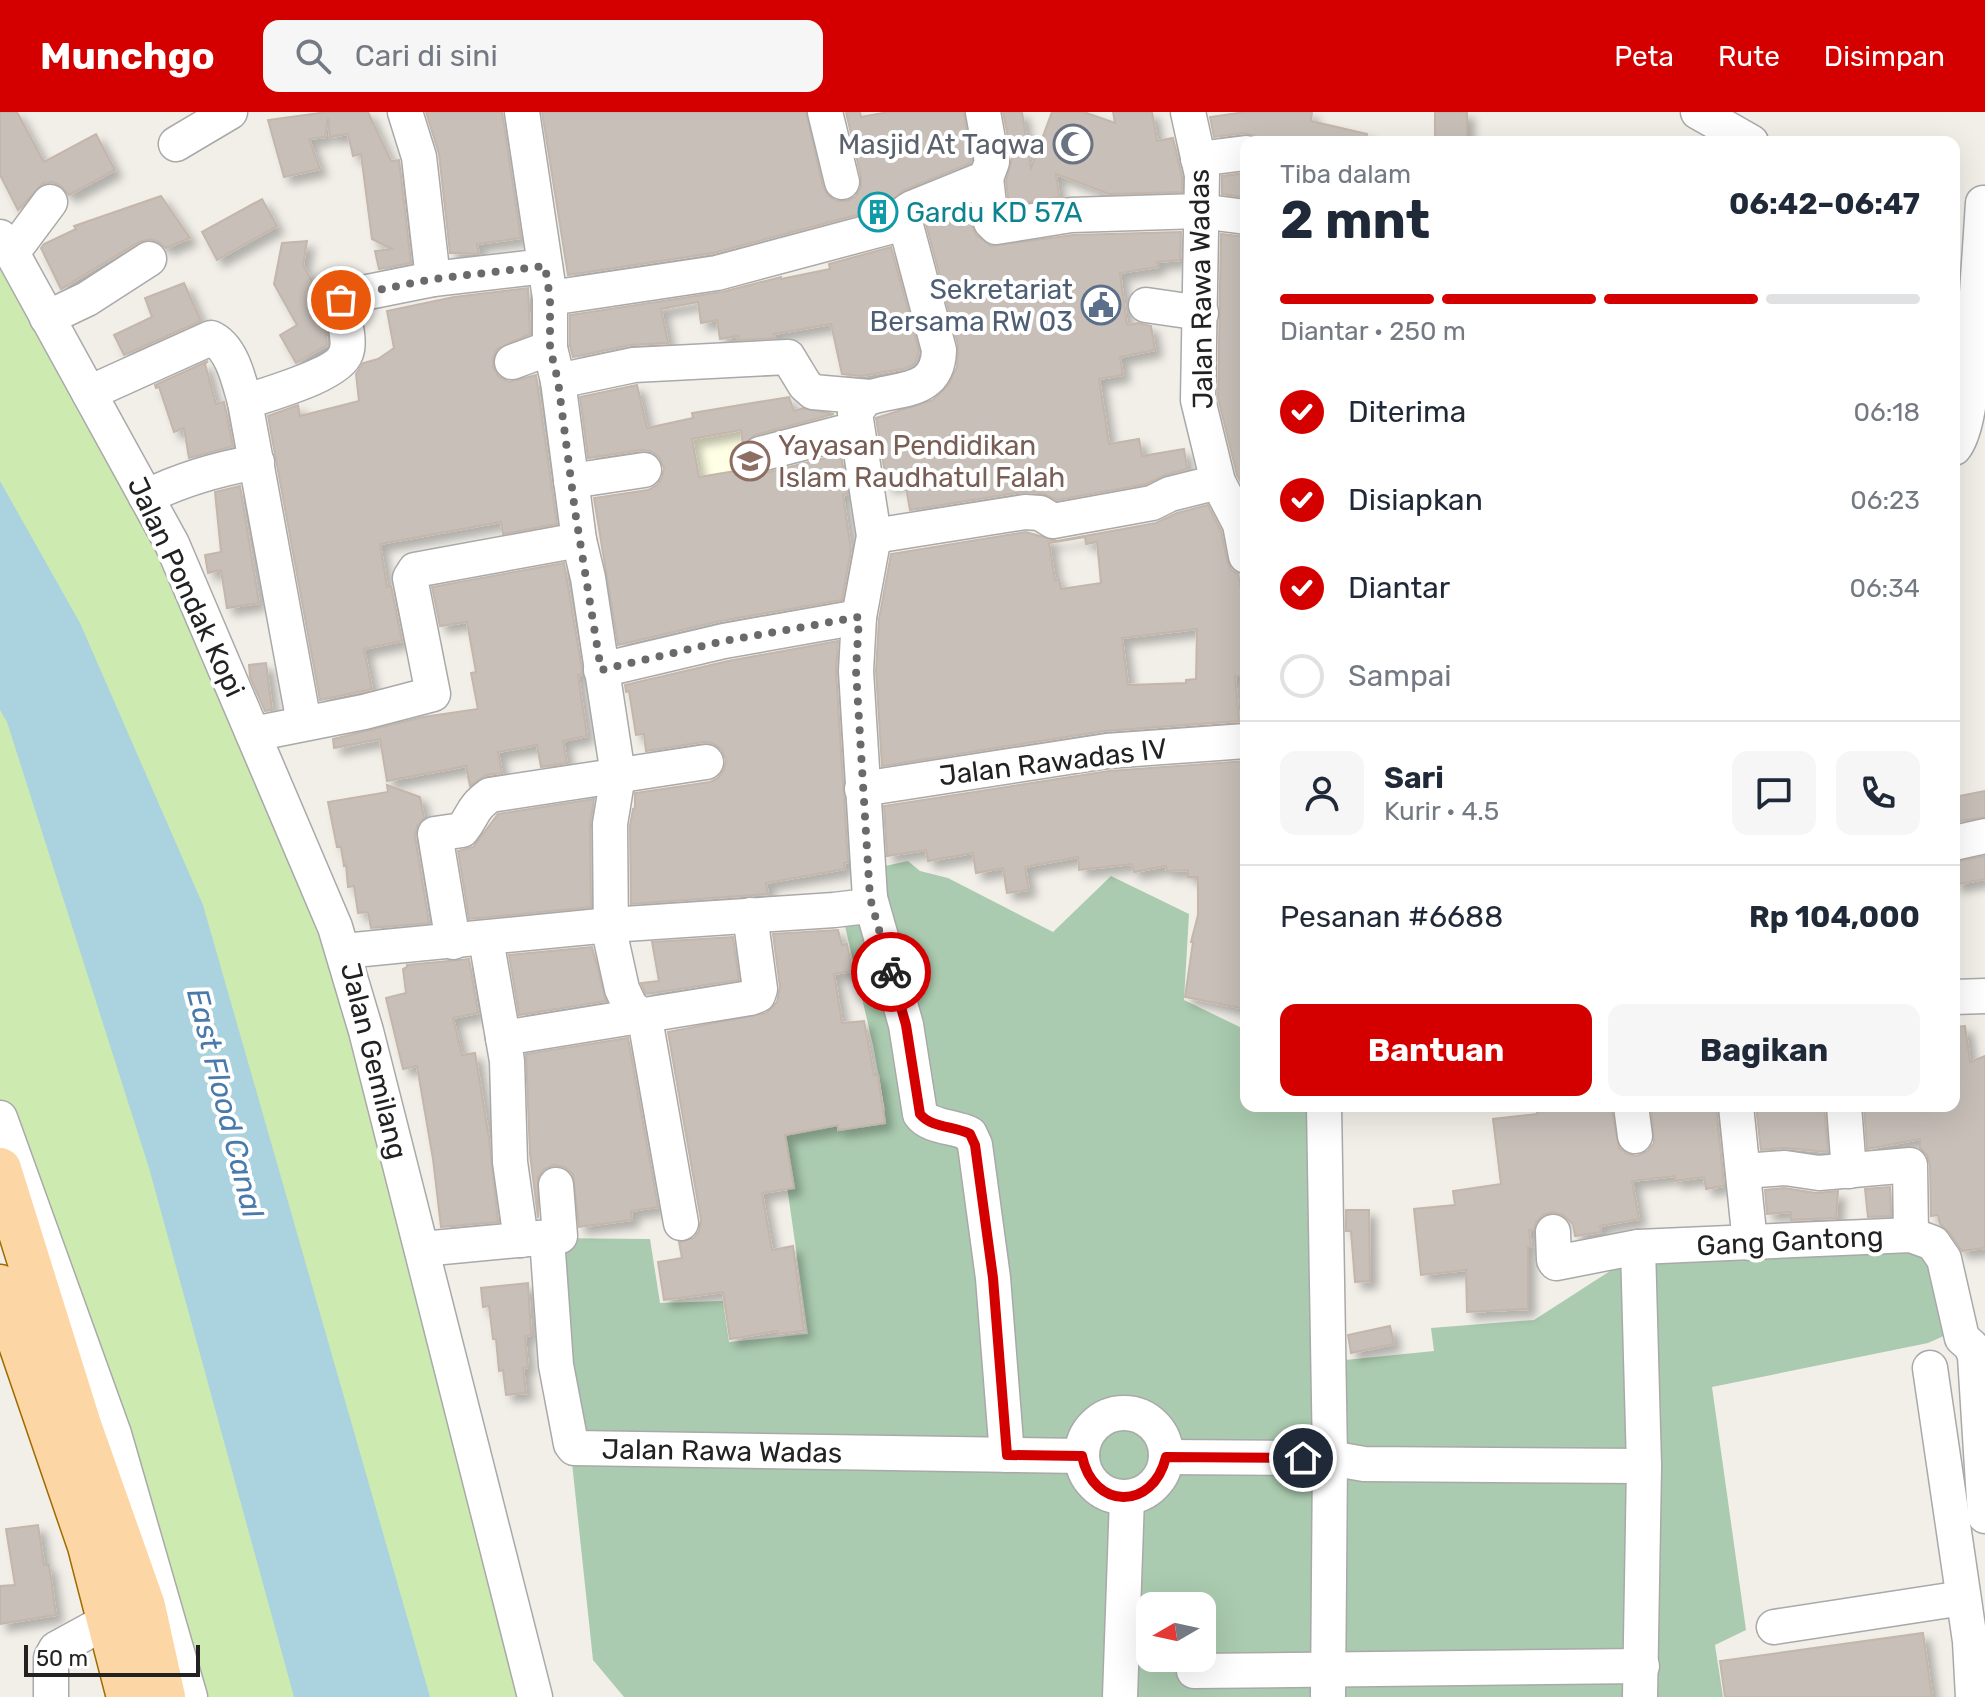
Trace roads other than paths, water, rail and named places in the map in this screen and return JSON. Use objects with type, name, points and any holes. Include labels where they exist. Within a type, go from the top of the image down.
[{"type":"main road","points":[[0,1169],[80,1425],[126,1613],[128,1697]]},
{"type":"main road","points":[[0,1286],[89,1546],[126,1613],[164,1697]]},
{"type":"street","points":[[176,144],[230,112]]},
{"type":"street","points":[[405,112],[419,157],[433,279]]},
{"type":"street","points":[[522,112],[547,282],[550,348],[558,381],[579,540],[618,775],[610,824],[610,925],[615,965],[630,1006],[645,1019],[681,1223]]},
{"type":"street","points":[[825,112],[842,182]]},
{"type":"street","points":[[983,112],[992,162],[986,178],[991,222],[996,227],[1071,215],[1200,211],[1240,216]]},
{"type":"street","name":"Jalan Rawa Wadas","points":[[1194,114],[1202,175],[1198,400],[1218,482],[1240,524]]},
{"type":"street","points":[[1703,124],[1735,136]]},
{"type":"street","points":[[1198,159],[1240,154]]},
{"type":"street","points":[[986,178],[912,208],[905,215],[904,223],[939,350],[939,365],[932,377],[921,385],[870,397],[861,402],[855,413],[874,536],[859,617],[856,671],[870,898],[906,1025],[924,1119],[970,1134],[975,1145],[993,1278],[1007,1455]]},
{"type":"street","points":[[6,245],[50,202]]},
{"type":"street","points":[[1960,438],[1971,380],[1965,309],[1974,202]]},
{"type":"street","points":[[245,402],[308,380],[342,360],[347,348],[341,303],[343,297],[433,279],[547,282],[717,273],[904,223]]},
{"type":"street","name":"Jalan Pondak Kopi","points":[[6,245],[172,544],[344,951]]},
{"type":"street","points":[[47,318],[87,299],[149,259]]},
{"type":"street","points":[[1146,305],[1201,313]]},
{"type":"street","points":[[89,393],[211,338],[223,347],[245,402],[304,723]]},
{"type":"street","points":[[512,362],[550,348]]},
{"type":"street","points":[[558,381],[634,365],[788,357],[805,385],[813,392],[870,397]]},
{"type":"street","points":[[760,454],[856,429]]},
{"type":"street","points":[[146,497],[214,469],[257,462]]},
{"type":"street","points":[[571,481],[644,470]]},
{"type":"street","points":[[874,536],[1025,512],[1040,513],[1053,521],[1152,503],[1170,494],[1218,482]]},
{"type":"street","points":[[253,734],[433,694],[411,573],[415,570],[579,540]]},
{"type":"street","points":[[601,670],[724,641],[859,617]]},
{"type":"street","name":"Jalan Rawadas IV","points":[[862,789],[1107,751],[1240,741]]},
{"type":"street","points":[[542,1238],[510,1162],[509,1083],[503,1038],[435,834],[462,830],[475,806],[490,795],[706,762]]},
{"type":"street","points":[[1960,842],[1985,836]]},
{"type":"street","name":"Jalan Gemilang","points":[[535,1697],[344,951],[610,925],[849,909],[859,907],[870,898]]},
{"type":"street","points":[[503,1038],[758,995],[759,976],[750,915]]},
{"type":"street","points":[[1960,997],[1985,996]]},
{"type":"street","points":[[1324,1112],[1330,1458],[1328,1682]]},
{"type":"street","points":[[1737,1112],[1750,1243]]},
{"type":"street","points":[[1844,1112],[1849,1171]]},
{"type":"street","points":[[0,1118],[114,1434],[190,1697]]},
{"type":"street","points":[[1743,1171],[1785,1168],[1819,1173],[1910,1166],[1911,1235]]},
{"type":"street","points":[[542,1238],[556,1185]]},
{"type":"street","name":"Gang Gantong","points":[[1553,1232],[1556,1263],[1638,1247],[1911,1235],[1933,1243],[1944,1259],[1962,1338],[1980,1355]]},
{"type":"street","points":[[422,1249],[542,1238]]},
{"type":"street","name":"Jalan Rawa Wadas","points":[[542,1238],[556,1365],[574,1448],[1082,1456]]},
{"type":"street","points":[[1206,1672],[1328,1682],[1641,1682],[1644,1466],[1638,1247]]},
{"type":"street","points":[[1980,1355],[1985,1516]]},
{"type":"street","points":[[1930,1368],[1970,1641],[1973,1697]]},
{"type":"street","points":[[1117,1414],[1132,1414],[1146,1419],[1157,1429],[1166,1457],[1154,1485],[1141,1494],[1127,1498],[1101,1491],[1085,1470],[1082,1456],[1084,1442],[1092,1428],[1103,1419],[1117,1414]]},
{"type":"street","points":[[1166,1457],[1330,1458],[1364,1464],[1644,1466]]},
{"type":"street","points":[[1120,1697],[1127,1498]]},
{"type":"street","points":[[1774,1627],[1963,1598]]},
{"type":"street","points":[[51,1697],[51,1658],[56,1649],[126,1613]]},
{"type":"water","name":"East Flood Canal","points":[[0,481],[80,623],[203,905],[430,1697],[294,1697],[149,1168],[7,722],[0,710]]},
{"type":"place","name":"Masjid At Taqwa","points":[[1073,144]]},
{"type":"place","name":"Gardu KD 57A","points":[[878,212]]},
{"type":"place","name":"Sekretariat Bersama RW 03","points":[[1101,305]]},
{"type":"place","name":"Yayasan Pendidikan Islam Raudhatul Falah","points":[[750,461]]}]
